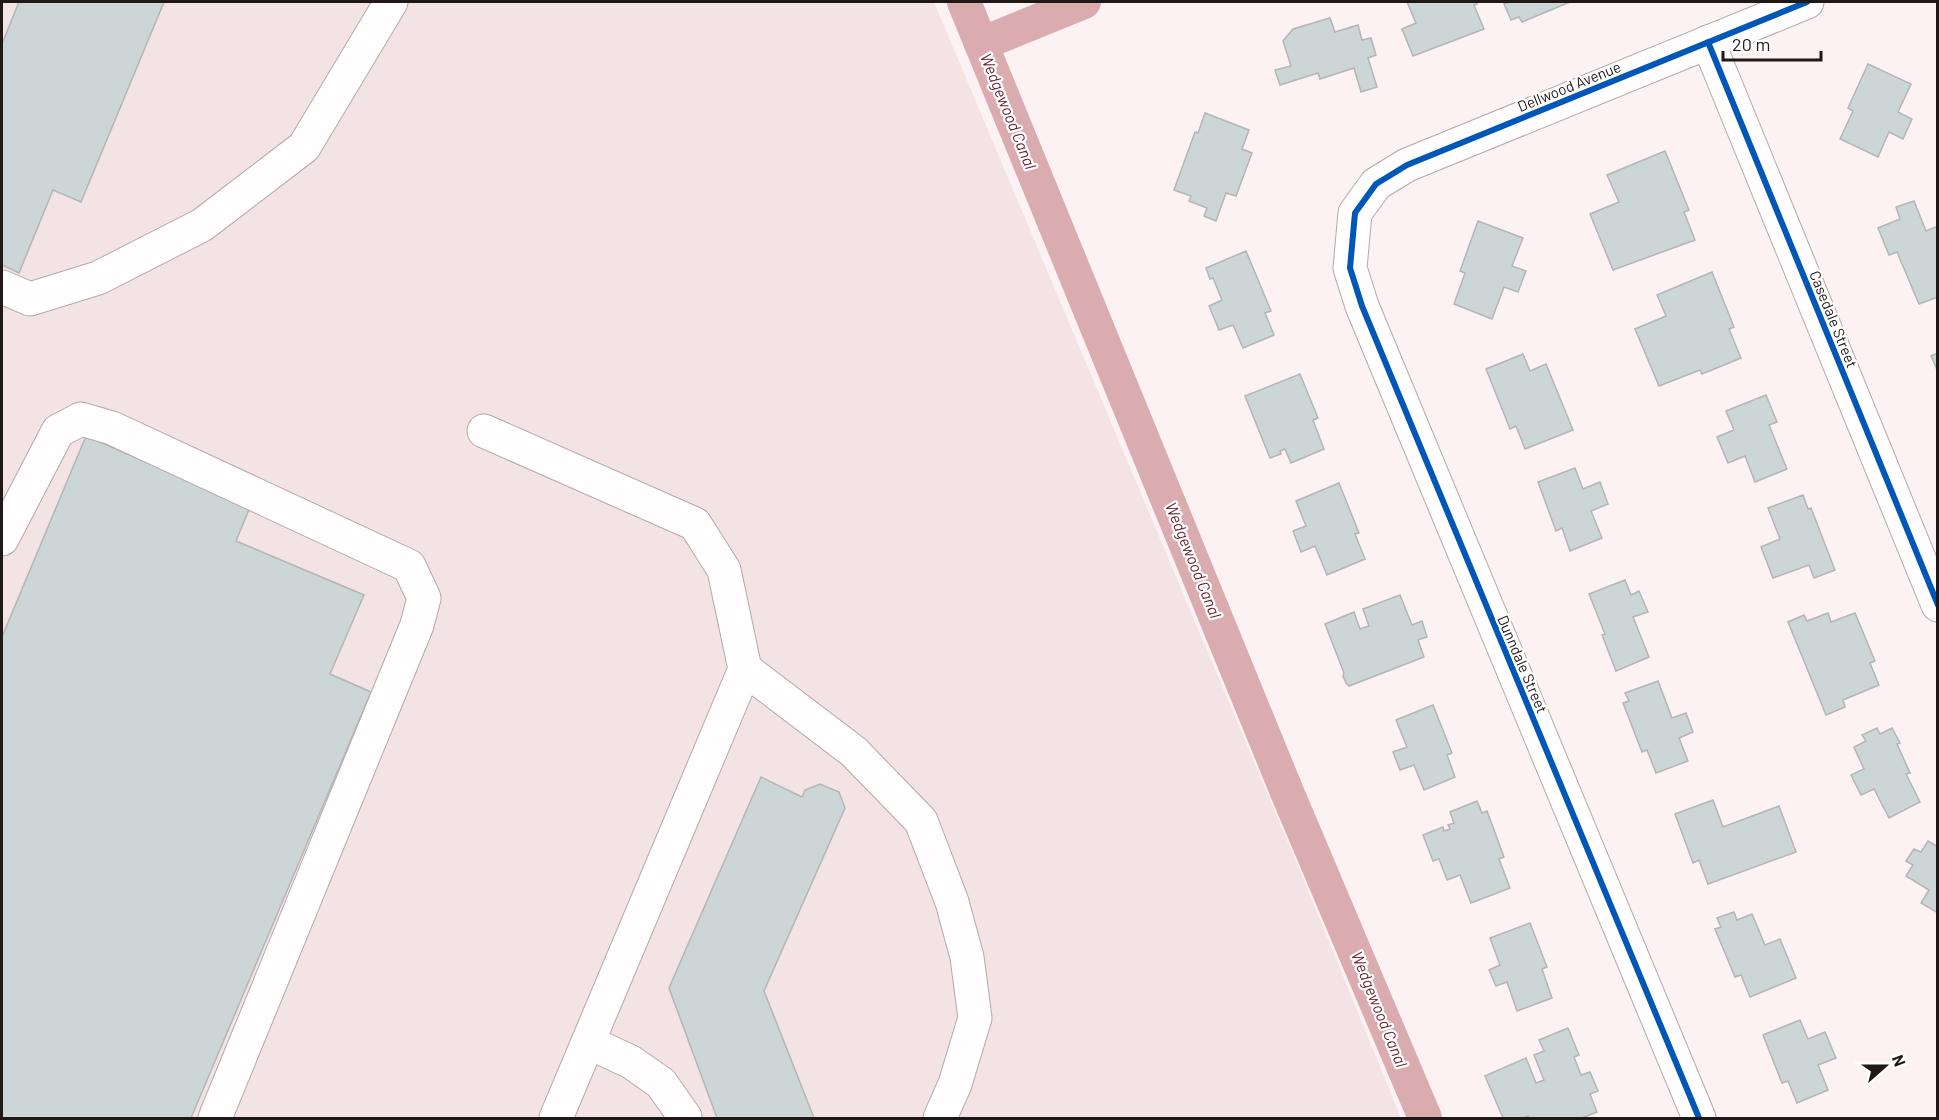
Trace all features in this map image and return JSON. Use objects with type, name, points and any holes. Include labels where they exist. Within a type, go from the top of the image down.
[{"type":"street","points":[[2,287],[30,299],[87,282],[202,225],[304,147],[390,2]]},
{"type":"street","name":"Dellwood Avenue","points":[[1355,213],[1376,184],[1407,165],[1807,2]]},
{"type":"street","name":"Casedale Street","points":[[1708,42],[1938,605]]},
{"type":"street","name":"Dunndale Street","points":[[1355,213],[1350,268],[1362,306],[1699,1119]]},
{"type":"street","points":[[2,539],[58,431],[81,419],[112,428],[409,566],[424,598],[417,625],[215,1119]]},
{"type":"street","points":[[484,431],[695,524],[724,570],[745,669],[556,1119]]},
{"type":"street","points":[[745,669],[854,752],[921,821],[952,902],[967,957],[975,1018],[955,1084],[940,1119]]},
{"type":"street","points":[[588,1042],[631,1062],[661,1083],[685,1117]]},
{"type":"shaded area","points":[[2,2],[934,2],[1303,878],[1401,1118],[2,1118]]},
{"type":"building","points":[[19,2],[164,2],[81,202],[53,190],[19,273],[2,265],[2,44]]},
{"type":"building","points":[[1407,2],[1476,2],[1477,4],[1474,5],[1484,29],[1413,56],[1402,29],[1416,23]]},
{"type":"building","points":[[1509,2],[1570,2],[1522,22],[1519,17],[1511,20],[1504,4]]},
{"type":"building","points":[[1330,18],[1335,32],[1358,25],[1362,40],[1371,38],[1376,55],[1368,58],[1377,87],[1361,92],[1354,68],[1320,79],[1318,73],[1280,85],[1275,70],[1291,66],[1283,41],[1293,29]]},
{"type":"building","points":[[1868,64],[1911,84],[1898,112],[1912,119],[1903,139],[1889,132],[1878,157],[1840,139],[1853,111],[1848,108]]},
{"type":"building","points":[[1205,113],[1249,130],[1242,149],[1252,153],[1236,196],[1226,193],[1216,221],[1204,216],[1207,208],[1189,201],[1191,196],[1174,190],[1195,132],[1198,133]]},
{"type":"building","points":[[1665,151],[1689,210],[1684,212],[1695,240],[1613,270],[1590,214],[1619,202],[1607,175]]},
{"type":"building","points":[[1914,201],[1926,231],[1938,226],[1938,297],[1919,304],[1897,252],[1889,255],[1878,228],[1900,219],[1896,207]]},
{"type":"building","points":[[1478,221],[1523,238],[1512,266],[1526,271],[1518,292],[1504,287],[1492,319],[1454,304],[1465,273],[1460,271]]},
{"type":"building","points":[[1246,251],[1271,311],[1265,313],[1274,335],[1243,348],[1233,325],[1219,330],[1209,306],[1222,300],[1206,268]]},
{"type":"building","points":[[1712,272],[1734,327],[1729,329],[1741,358],[1702,374],[1700,370],[1659,386],[1635,329],[1666,316],[1657,295]]},
{"type":"building","points":[[1938,353],[1938,372],[1931,356]]},
{"type":"building","points":[[1523,354],[1530,371],[1546,364],[1573,430],[1525,449],[1516,426],[1510,429],[1486,369]]},
{"type":"building","points":[[1300,374],[1318,418],[1313,420],[1324,449],[1291,463],[1285,449],[1280,451],[1281,454],[1270,458],[1245,396]]},
{"type":"building","points":[[1766,395],[1777,422],[1769,425],[1787,469],[1755,482],[1745,456],[1728,463],[1717,437],[1734,430],[1726,411]]},
{"type":"building","points":[[86,436],[250,507],[236,541],[364,595],[330,674],[371,692],[191,1118],[2,1118],[2,637]]},
{"type":"building","points":[[1575,468],[1583,489],[1600,482],[1608,504],[1591,511],[1602,538],[1570,551],[1562,528],[1556,531],[1538,482]]},
{"type":"building","points":[[1339,483],[1359,533],[1355,534],[1365,559],[1327,575],[1315,546],[1301,552],[1293,531],[1306,526],[1296,501]]},
{"type":"building","points":[[1803,495],[1808,509],[1811,508],[1835,570],[1814,578],[1809,565],[1773,578],[1761,547],[1780,539],[1768,508]]},
{"type":"building","points":[[1625,580],[1631,595],[1639,591],[1648,612],[1633,617],[1649,657],[1616,671],[1602,635],[1605,634],[1589,594]]},
{"type":"building","points":[[1400,595],[1412,625],[1422,621],[1427,637],[1418,640],[1424,657],[1349,686],[1343,676],[1344,673],[1325,624],[1354,612],[1360,629],[1369,626],[1363,609]]},
{"type":"building","points":[[1828,613],[1831,622],[1855,613],[1875,661],[1870,663],[1879,685],[1843,700],[1845,707],[1826,715],[1788,622],[1804,615],[1807,621]]},
{"type":"building","points":[[1658,681],[1672,718],[1686,713],[1693,732],[1679,738],[1688,761],[1656,773],[1647,750],[1642,752],[1623,703],[1629,701],[1625,693]]},
{"type":"building","points":[[1433,705],[1452,753],[1447,755],[1455,777],[1424,790],[1414,765],[1400,770],[1393,752],[1407,747],[1396,720]]},
{"type":"building","points":[[1877,728],[1880,734],[1892,728],[1900,743],[1897,744],[1910,773],[1906,774],[1920,802],[1889,818],[1874,789],[1861,795],[1851,775],[1864,769],[1854,747],[1866,741],[1862,735]]},
{"type":"building","points":[[761,777],[802,797],[805,790],[820,784],[839,792],[845,808],[764,991],[814,1118],[717,1118],[669,988]]},
{"type":"building","points":[[1713,800],[1723,827],[1779,806],[1796,852],[1708,884],[1699,860],[1693,863],[1675,814]]},
{"type":"building","points":[[1477,801],[1482,813],[1487,811],[1504,857],[1499,859],[1510,888],[1471,903],[1460,875],[1447,880],[1439,859],[1433,861],[1423,835],[1443,827],[1444,831],[1450,829],[1448,825],[1454,823],[1450,812]]},
{"type":"building","points":[[1928,841],[1938,847],[1938,913],[1921,903],[1929,890],[1906,876],[1913,865],[1906,861],[1914,849],[1921,852]]},
{"type":"building","points":[[1734,912],[1737,920],[1752,914],[1765,945],[1780,939],[1796,978],[1750,997],[1741,975],[1735,977],[1715,929],[1721,927],[1717,918]]},
{"type":"building","points":[[1530,923],[1547,967],[1542,969],[1552,998],[1517,1011],[1507,982],[1496,986],[1489,970],[1500,965],[1490,938]]},
{"type":"building","points":[[1800,1020],[1808,1039],[1825,1032],[1836,1058],[1818,1065],[1828,1090],[1797,1103],[1788,1081],[1782,1083],[1763,1035]]},
{"type":"building","points":[[1568,1028],[1579,1055],[1574,1057],[1581,1075],[1590,1072],[1598,1091],[1590,1094],[1597,1112],[1582,1118],[1529,1118],[1528,1116],[1503,1118],[1485,1076],[1526,1058],[1536,1083],[1544,1080],[1534,1055],[1544,1051],[1539,1040]]},
{"type":"waterway","name":"Wedgewood Canal","points":[[964,2],[1287,792],[1425,1118]]},
{"type":"waterway","points":[[981,44],[1084,2]]},
{"type":"cycle path","points":[[1699,1118],[1362,306],[1350,268],[1355,213],[1376,184],[1407,165],[1807,2]]},
{"type":"cycle path","points":[[1708,42],[1938,605]]}]
